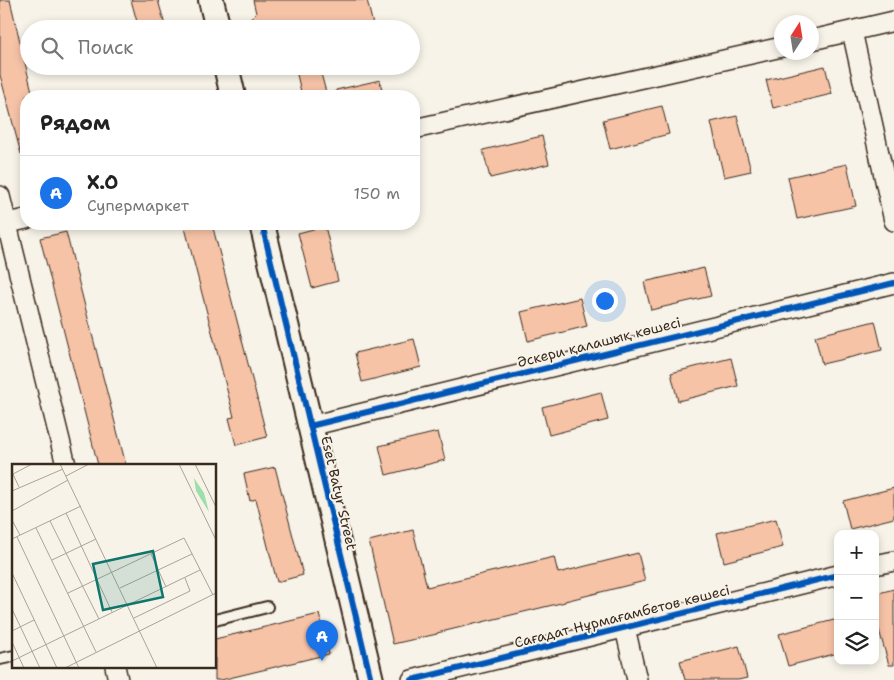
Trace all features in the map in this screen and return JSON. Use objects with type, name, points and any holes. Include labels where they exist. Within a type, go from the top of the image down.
[{"type":"street","points":[[211,0],[216,20]]},
{"type":"street","points":[[819,38],[894,21]]},
{"type":"street","points":[[852,31],[894,221]]},
{"type":"street","points":[[420,128],[774,49]]},
{"type":"street","points":[[228,75],[232,90]]},
{"type":"street","points":[[0,196],[3,224],[66,464]]},
{"type":"street","points":[[3,224],[20,220]]},
{"type":"street","name":"Eset Batyr Street","points":[[263,230],[371,680]]},
{"type":"street","name":"Әскери қалашық көшесі","points":[[310,426],[894,283]]},
{"type":"street","points":[[879,564],[894,561]]},
{"type":"street","name":"Сағадат Нұрмағамбетов көшесі","points":[[412,680],[834,576]]},
{"type":"street","points":[[625,628],[636,680]]},
{"type":"lane","points":[[216,620],[267,607]]},
{"type":"building","points":[[0,0],[10,0],[20,42],[20,75],[28,75],[32,90],[20,90],[20,150],[0,75]]},
{"type":"building","points":[[131,0],[158,0],[164,20],[137,20]]},
{"type":"building","points":[[253,0],[367,0],[372,20],[249,20],[256,13]]},
{"type":"building","points":[[825,66],[832,94],[773,108],[766,80]]},
{"type":"building","points":[[297,75],[321,75],[325,90],[301,90]]},
{"type":"building","points":[[380,80],[382,90],[336,90]]},
{"type":"building","points":[[662,106],[669,134],[610,149],[603,120]]},
{"type":"building","points":[[737,116],[751,171],[724,177],[711,122]]},
{"type":"building","points":[[542,136],[549,164],[490,178],[483,150]]},
{"type":"building","points":[[847,164],[856,206],[797,219],[788,177]]},
{"type":"building","points":[[186,230],[214,230],[267,437],[236,445],[229,418],[234,417]]},
{"type":"building","points":[[310,230],[326,230],[338,281],[312,288],[298,233]]},
{"type":"building","points":[[66,232],[126,464],[98,464],[40,238]]},
{"type":"building","points":[[704,268],[711,296],[651,310],[644,282]]},
{"type":"building","points":[[580,298],[587,326],[528,341],[521,312]]},
{"type":"building","points":[[875,321],[882,350],[822,364],[815,336]]},
{"type":"building","points":[[414,339],[421,367],[362,382],[355,353]]},
{"type":"building","points":[[731,358],[738,386],[678,401],[671,373]]},
{"type":"building","points":[[601,392],[608,420],[549,435],[542,407]]},
{"type":"building","points":[[438,432],[445,460],[386,475],[379,446]]},
{"type":"building","points":[[275,467],[303,575],[277,582],[256,499],[250,501],[244,474]]},
{"type":"building","points":[[894,488],[894,518],[850,529],[843,501]]},
{"type":"building","points":[[776,519],[783,547],[724,562],[717,533]]},
{"type":"building","points":[[413,530],[427,587],[554,557],[558,573],[638,553],[645,581],[393,644],[369,541]]},
{"type":"building","points":[[894,589],[894,665],[889,665],[879,630],[879,593]]},
{"type":"building","points":[[319,614],[329,654],[215,680],[216,639]]},
{"type":"building","points":[[834,620],[834,654],[788,666],[779,634]]},
{"type":"building","points":[[739,646],[747,678],[738,680],[685,680],[680,661]]},
{"type":"cycle path","points":[[263,230],[371,680]]},
{"type":"cycle path","points":[[310,426],[894,283]]},
{"type":"cycle path","points":[[412,680],[834,576]]},
{"type":"place","name":"X.O","points":[[322,661]]}]
